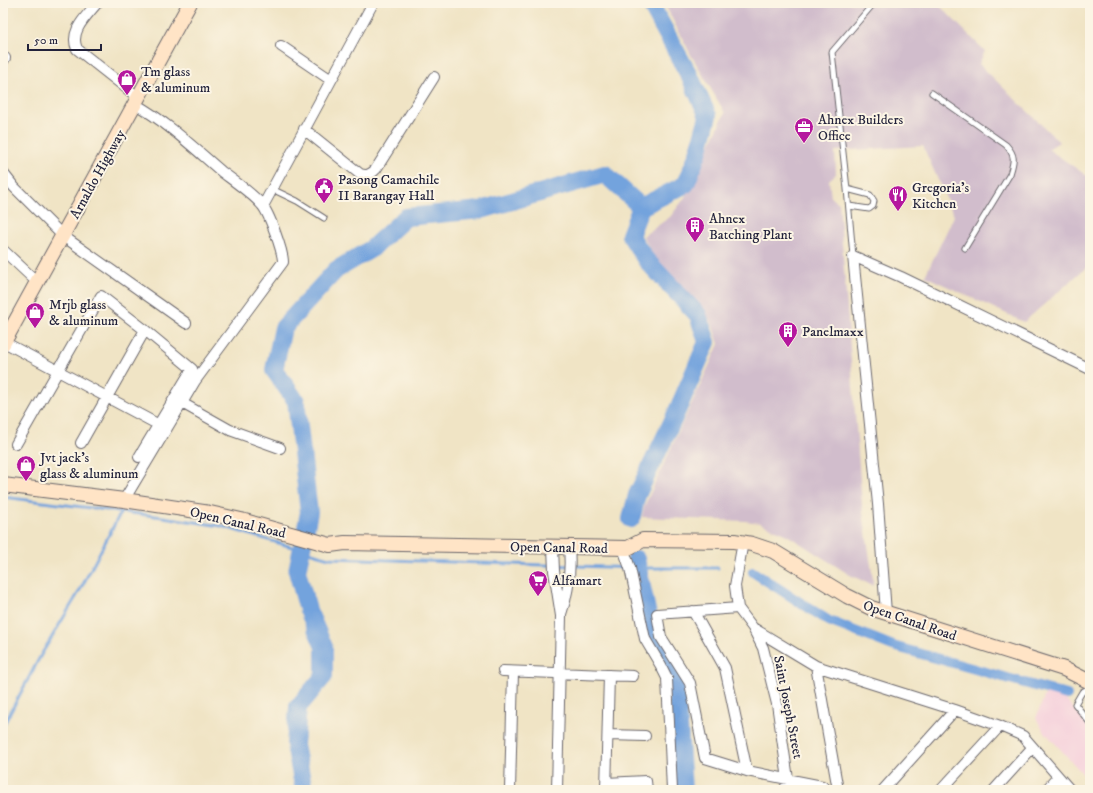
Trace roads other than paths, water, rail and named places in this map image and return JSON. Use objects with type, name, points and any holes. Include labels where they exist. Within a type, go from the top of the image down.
[{"type":"main road","name":"Arnaldo Highway","points":[[4,343],[190,3]]},
{"type":"main road","name":"Open Canal Road","points":[[3,485],[124,500],[224,516],[330,545],[345,543],[570,554],[628,548],[643,540],[743,542],[762,546],[773,551],[852,600],[871,608],[1064,670],[1090,682]]},
{"type":"street","points":[[97,3],[76,31],[74,42],[76,49],[263,206],[281,246],[283,255],[283,262],[195,381],[124,500]]},
{"type":"street","points":[[263,206],[374,3]]},
{"type":"street","points":[[281,46],[331,80]]},
{"type":"street","points":[[304,129],[360,174],[366,176],[371,174],[376,169],[434,77]]},
{"type":"street","points":[[3,173],[14,187],[63,236],[186,324]]},
{"type":"street","points":[[3,250],[37,282]]},
{"type":"street","points":[[886,613],[877,496],[853,256],[901,277],[1090,369]]},
{"type":"street","points":[[16,444],[101,296],[192,369],[139,457]]},
{"type":"street","points":[[81,443],[145,330]]},
{"type":"street","points":[[4,343],[159,425]]},
{"type":"street","points":[[182,403],[230,430],[280,448]]},
{"type":"street","name":"Saint Joseph Street","points":[[743,542],[735,586],[738,608],[753,628],[763,648],[777,704],[788,779],[785,790]]},
{"type":"street","points":[[623,548],[629,565],[645,639],[667,678],[672,790]]},
{"type":"street","points":[[553,554],[556,588],[561,616],[557,790]]},
{"type":"street","points":[[561,616],[568,587],[570,554]]},
{"type":"street","points":[[738,608],[657,614],[661,637],[690,683],[705,758],[747,771],[822,786],[827,790]]},
{"type":"street","points":[[692,611],[725,668],[747,771]]},
{"type":"street","points":[[753,628],[816,666],[955,710],[1023,736],[1070,790]]},
{"type":"street","points":[[816,666],[838,790]]},
{"type":"street","points":[[510,790],[508,671],[633,676]]},
{"type":"street","points":[[609,675],[606,786],[646,781],[647,790]]},
{"type":"street","points":[[883,790],[955,710]]},
{"type":"street","points":[[941,790],[1000,726]]},
{"type":"street","points":[[608,735],[645,736]]},
{"type":"street","points":[[994,790],[1032,748]]},
{"type":"street","points":[[1046,790],[1058,777]]},
{"type":"lane","points":[[853,256],[832,52],[874,3]]},
{"type":"lane","points":[[932,93],[1006,145],[1011,150],[1013,155],[1014,162],[1010,174],[965,248]]},
{"type":"lane","points":[[847,188],[870,195],[874,201],[873,206],[869,209],[849,206]]},
{"type":"lane","points":[[272,189],[297,201],[324,218]]},
{"type":"lane","points":[[556,588],[568,587]]},
{"type":"lane","points":[[1090,688],[1082,692],[1075,704],[1090,723]]},
{"type":"waterway","points":[[631,519],[637,495],[674,418],[707,342],[698,315],[646,260],[630,235],[641,207],[686,184],[698,153],[708,116],[690,77],[650,3]]},
{"type":"waterway","points":[[305,533],[309,512],[296,401],[274,370],[283,328],[336,270],[371,249],[406,217],[481,210],[605,174],[641,207]]},
{"type":"waterway","points":[[3,497],[163,517],[221,526],[329,558],[639,568],[718,568]]},
{"type":"waterway","points":[[3,726],[41,655],[79,592],[121,512]]},
{"type":"waterway","points":[[303,543],[297,571],[308,610],[324,647],[324,676],[298,707],[295,745],[304,790]]},
{"type":"waterway","points":[[636,559],[652,634],[676,677],[683,790]]},
{"type":"waterway","points":[[753,572],[829,621],[893,646],[1067,695]]},
{"type":"waterway","points":[[1086,705],[1090,709]]},
{"type":"place","name":"Tm glass & aluminum","points":[[127,96]]},
{"type":"place","name":"Ahnex Builders Office","points":[[804,144]]},
{"type":"place","name":"Pasong Camachile II Barangay Hall","points":[[324,204]]},
{"type":"place","name":"Gregoria's Kitchen","points":[[898,212]]},
{"type":"place","name":"Ahnex Batching Plant","points":[[695,243]]},
{"type":"place","name":"Mrjb glass & aluminum","points":[[35,329]]},
{"type":"place","name":"Panelmaxx","points":[[788,348]]},
{"type":"place","name":"Jvt jack's glass & aluminum","points":[[26,482]]},
{"type":"place","name":"Alfamart","points":[[538,597]]}]
